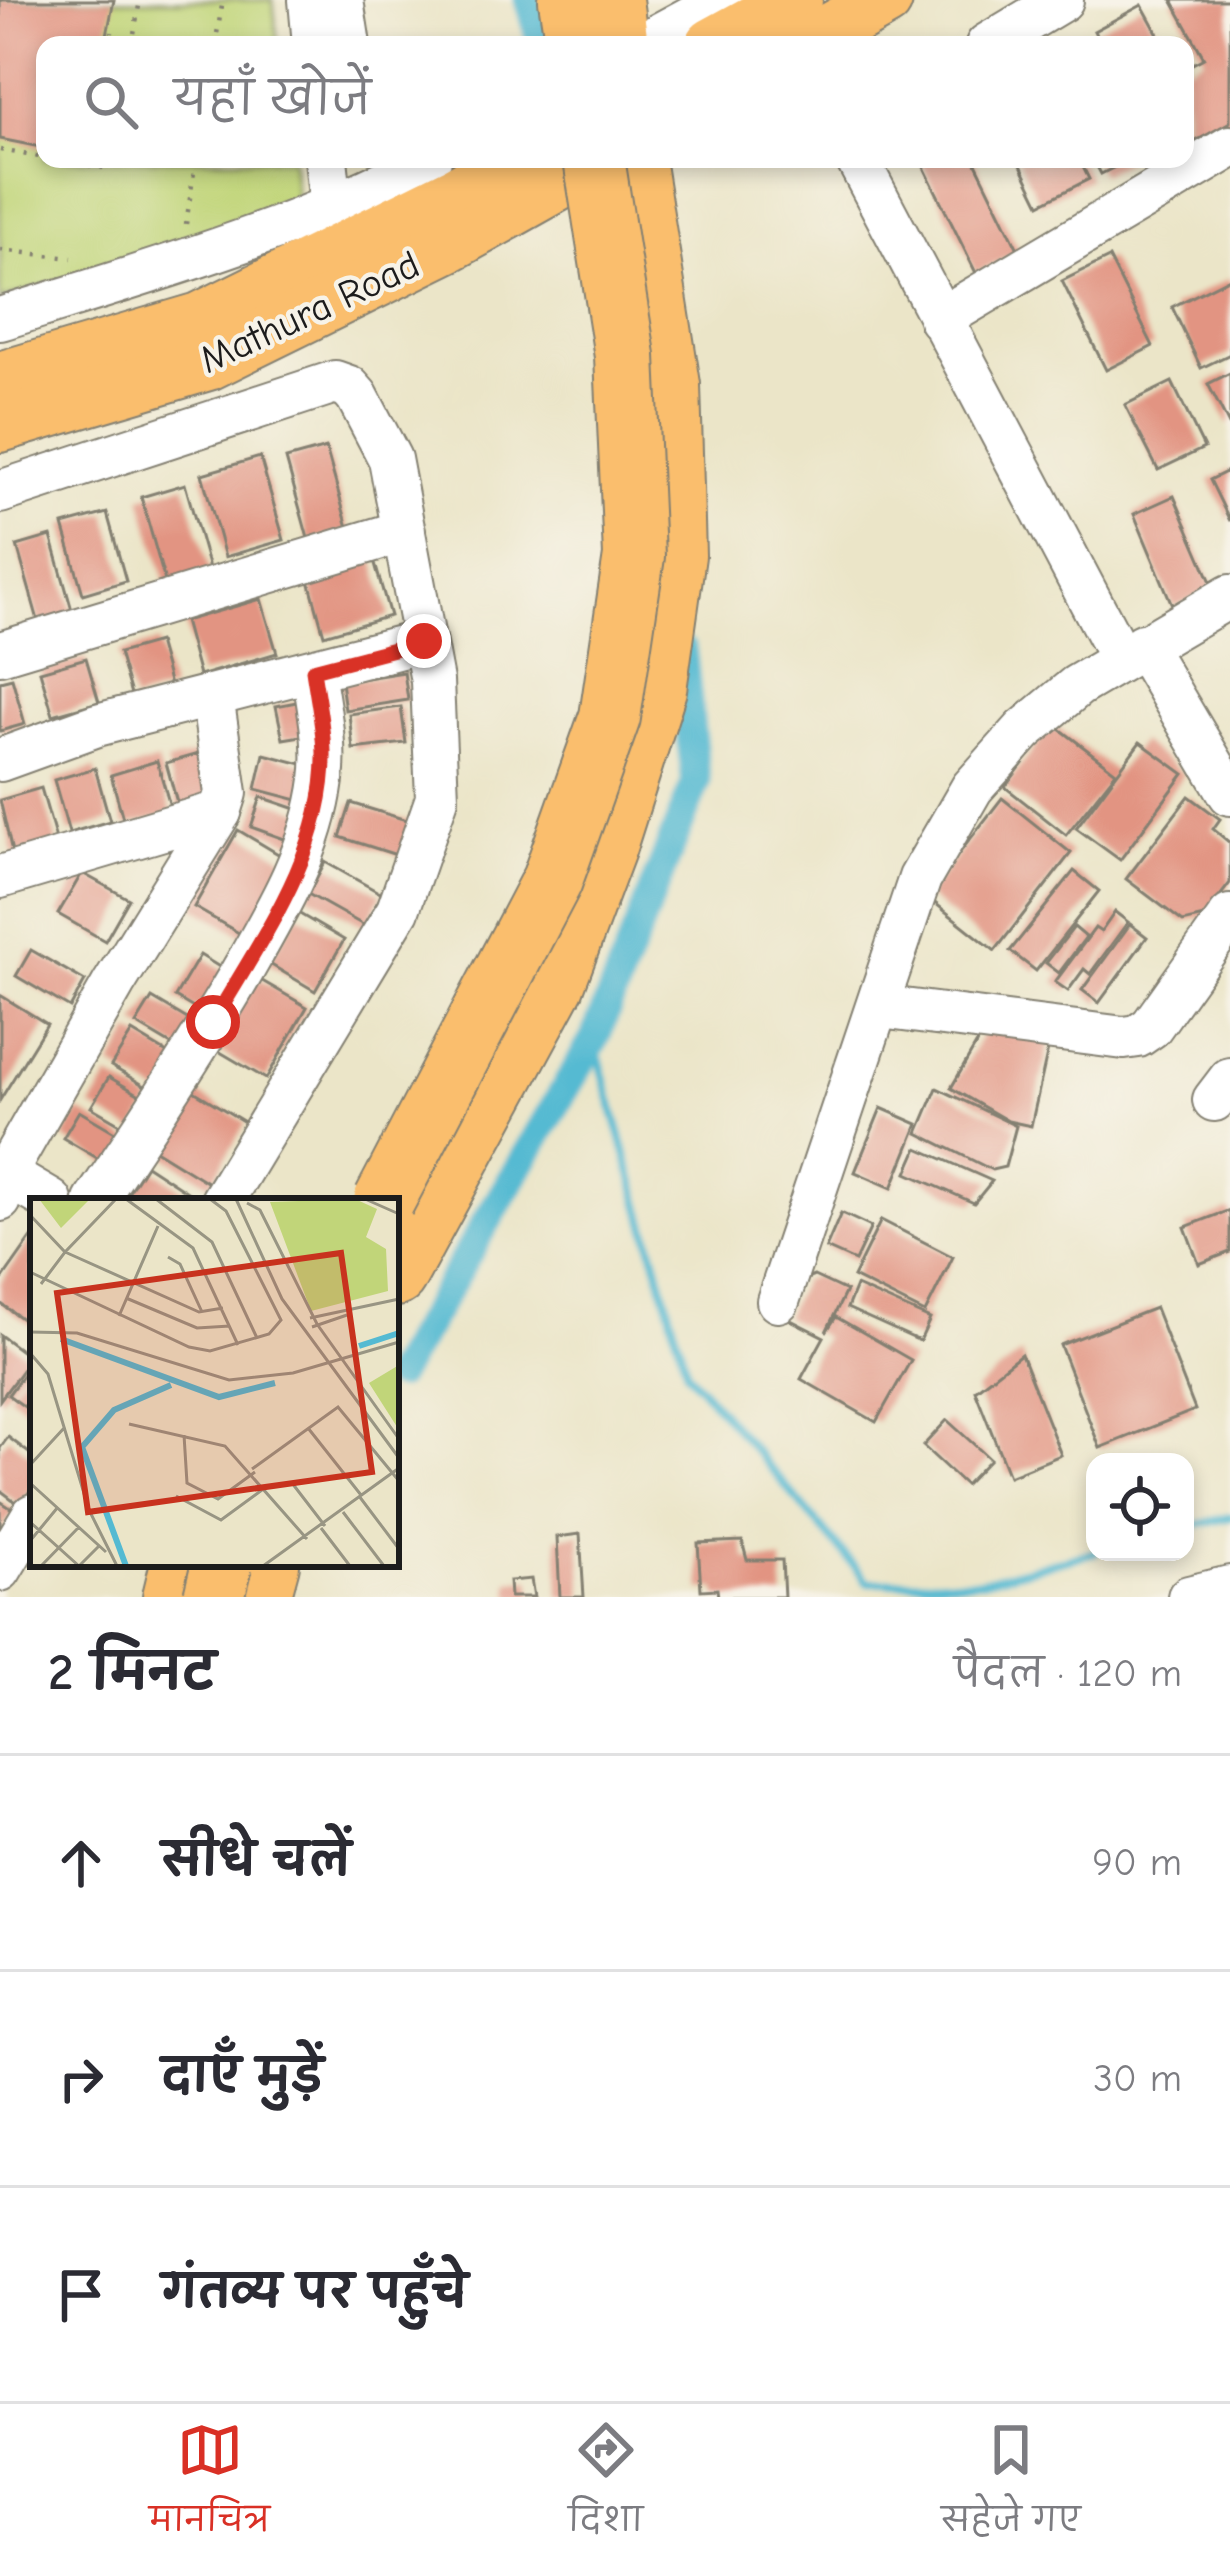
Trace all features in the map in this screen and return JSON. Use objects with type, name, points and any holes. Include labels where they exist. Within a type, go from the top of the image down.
[{"type":"highway","points":[[568,0],[574,36]]},
{"type":"highway","points":[[612,0],[617,36]]},
{"type":"highway","points":[[386,1198],[552,880],[610,716],[634,556],[626,356],[599,168]]},
{"type":"highway","points":[[399,1270],[554,985],[606,846],[656,689],[675,555],[670,385],[635,168]]},
{"type":"highway","points":[[173,1597],[180,1567]]},
{"type":"highway","points":[[214,1597],[221,1567]]},
{"type":"highway","points":[[260,1597],[268,1567]]},
{"type":"main road","points":[[718,22],[795,0]]},
{"type":"main road","points":[[821,36],[885,0]]},
{"type":"main road","name":"Mathura Road","points":[[0,425],[208,363],[446,198],[499,168]]},
{"type":"main road","name":"Mathura Road","points":[[0,379],[200,320],[333,229],[374,192],[446,198],[563,168]]},
{"type":"street","points":[[310,0],[313,36]]},
{"type":"street","points":[[342,0],[348,36]]},
{"type":"street","points":[[1002,36],[1062,0]]},
{"type":"street","points":[[671,36],[718,22]]},
{"type":"street","points":[[940,319],[1230,147]]},
{"type":"street","points":[[0,319],[248,241],[333,229],[327,168]]},
{"type":"street","points":[[861,168],[940,319],[1131,652],[1230,794]]},
{"type":"street","points":[[0,492],[335,382],[357,396],[390,459],[432,681],[437,798],[398,910],[224,1198]]},
{"type":"street","points":[[0,653],[404,532]]},
{"type":"street","points":[[778,1301],[920,878],[972,788],[1024,730],[1077,686],[1230,596]]},
{"type":"street","points":[[0,760],[98,725],[424,641]]},
{"type":"street","points":[[97,1198],[213,1022],[303,854],[317,809],[324,751],[313,670]]},
{"type":"street","points":[[43,1198],[2,1182],[114,983],[220,812],[226,793],[212,696]]},
{"type":"street","points":[[0,877],[220,812]]},
{"type":"street","points":[[880,1007],[1138,1036],[1151,1027],[1230,916]]},
{"type":"street","points":[[0,1570],[30,1520]]},
{"type":"street","points":[[1189,1597],[1230,1588]]},
{"type":"path","points":[[134,36],[140,0]]},
{"type":"path","points":[[217,36],[223,0]]},
{"type":"path","points":[[111,36],[112,32]]},
{"type":"path","points":[[0,150],[36,156]]},
{"type":"path","points":[[183,240],[195,168]]},
{"type":"path","points":[[0,250],[86,259]]},
{"type":"green space","points":[[0,0],[273,0],[277,36],[36,36],[36,168],[293,168],[297,209],[0,300]]},
{"type":"building","points":[[0,0],[114,0],[107,36],[36,36],[36,146],[0,139]]},
{"type":"building","points":[[1172,0],[1230,0],[1230,122],[1194,142],[1194,63],[1204,58]]},
{"type":"building","points":[[1142,5],[1159,36],[1096,36],[1094,31]]},
{"type":"building","points":[[924,168],[978,168],[1019,251],[976,273]]},
{"type":"building","points":[[1022,168],[1084,168],[1089,179],[1040,204]]},
{"type":"building","points":[[1109,258],[1153,346],[1106,370],[1062,281]]},
{"type":"building","points":[[1230,278],[1230,354],[1201,368],[1172,307]]},
{"type":"building","points":[[1230,373],[1230,427],[1208,384]]},
{"type":"building","points":[[1172,382],[1204,448],[1158,470],[1125,405]]},
{"type":"building","points":[[326,448],[349,531],[309,542],[286,459]]},
{"type":"building","points":[[260,457],[284,540],[225,557],[202,474]]},
{"type":"building","points":[[1230,470],[1230,521],[1210,480]]},
{"type":"building","points":[[185,484],[210,572],[166,585],[141,497]]},
{"type":"building","points":[[1174,496],[1214,589],[1173,607],[1134,514]]},
{"type":"building","points":[[107,513],[126,581],[83,594],[63,525]]},
{"type":"building","points":[[51,536],[75,621],[41,631],[17,546]]},
{"type":"building","points":[[372,553],[390,616],[324,635],[307,573]]},
{"type":"building","points":[[261,599],[277,653],[199,676],[184,621]]},
{"type":"building","points":[[158,642],[171,689],[133,701],[119,653]]},
{"type":"building","points":[[86,658],[99,702],[53,715],[40,671]]},
{"type":"building","points":[[404,672],[408,700],[345,710],[341,682]]},
{"type":"building","points":[[12,678],[25,724],[0,731],[0,681]]},
{"type":"building","points":[[312,699],[319,733],[283,739],[276,706]]},
{"type":"building","points":[[401,707],[406,743],[353,749],[349,714]]},
{"type":"building","points":[[1060,729],[1116,772],[1066,835],[1005,787],[1048,731]]},
{"type":"building","points":[[1140,742],[1184,774],[1120,860],[1076,828]]},
{"type":"building","points":[[201,753],[214,800],[179,810],[166,763]]},
{"type":"building","points":[[264,754],[318,768],[309,803],[256,789]]},
{"type":"building","points":[[157,761],[172,813],[125,826],[111,775]]},
{"type":"building","points":[[95,768],[110,821],[69,833],[54,780]]},
{"type":"building","points":[[41,788],[57,843],[13,856],[0,800]]},
{"type":"building","points":[[1189,796],[1220,819],[1213,829],[1230,843],[1230,883],[1204,917],[1183,922],[1126,879]]},
{"type":"building","points":[[261,797],[311,814],[301,845],[251,827]]},
{"type":"building","points":[[1002,798],[1071,853],[995,951],[926,896]]},
{"type":"building","points":[[351,803],[416,823],[406,858],[340,837]]},
{"type":"building","points":[[238,830],[295,864],[251,940],[194,907]]},
{"type":"building","points":[[325,862],[382,894],[365,926],[308,894]]},
{"type":"building","points":[[1074,871],[1099,891],[1036,971],[1010,951]]},
{"type":"building","points":[[82,873],[129,899],[105,941],[58,914]]},
{"type":"building","points":[[1115,912],[1128,922],[1090,974],[1084,969],[1068,991],[1055,982],[1095,928],[1101,932]]},
{"type":"building","points":[[298,913],[344,940],[315,991],[268,963]]},
{"type":"building","points":[[1130,924],[1147,937],[1099,1003],[1082,990]]},
{"type":"building","points":[[1074,927],[1086,937],[1059,973],[1046,963]]},
{"type":"building","points":[[31,950],[85,981],[70,1008],[16,976]]},
{"type":"building","points":[[200,955],[234,976],[210,1018],[175,997]]},
{"type":"building","points":[[257,978],[307,1007],[266,1079],[215,1049]]},
{"type":"building","points":[[0,995],[47,1024],[0,1100]]},
{"type":"building","points":[[152,998],[204,1029],[188,1055],[136,1024]]},
{"type":"building","points":[[987,1026],[1050,1040],[1031,1126],[1008,1121],[951,1088]]},
{"type":"building","points":[[132,1032],[182,1062],[162,1096],[111,1066]]},
{"type":"building","points":[[109,1077],[152,1102],[134,1132],[91,1107]]},
{"type":"building","points":[[937,1088],[1016,1126],[1005,1167],[992,1170],[918,1133]]},
{"type":"building","points":[[192,1090],[246,1123],[210,1184],[155,1150]]},
{"type":"building","points":[[881,1108],[918,1124],[892,1188],[855,1172]]},
{"type":"building","points":[[79,1111],[130,1141],[114,1168],[63,1138]]},
{"type":"building","points":[[918,1148],[992,1181],[974,1203],[907,1173]]},
{"type":"building","points":[[146,1165],[196,1198],[132,1198],[127,1195]]},
{"type":"building","points":[[1230,1210],[1230,1252],[1199,1264],[1185,1227]]},
{"type":"building","points":[[841,1213],[871,1227],[855,1261],[826,1248]]},
{"type":"building","points":[[881,1220],[953,1257],[925,1313],[853,1277]]},
{"type":"building","points":[[30,1240],[30,1325],[0,1303],[0,1283]]},
{"type":"building","points":[[814,1276],[846,1291],[826,1332],[836,1317],[911,1360],[876,1422],[801,1379],[824,1337],[785,1317],[802,1281]]},
{"type":"building","points":[[856,1286],[930,1319],[920,1341],[847,1308]]},
{"type":"building","points":[[1155,1308],[1195,1410],[1100,1448],[1060,1345]]},
{"type":"building","points":[[0,1335],[30,1359],[0,1400]]},
{"type":"building","points":[[1021,1354],[1061,1455],[1009,1476],[975,1390]]},
{"type":"building","points":[[30,1365],[30,1411],[8,1395]]},
{"type":"building","points":[[947,1420],[990,1459],[965,1485],[923,1446]]},
{"type":"building","points":[[8,1437],[30,1454],[30,1490],[20,1505],[0,1490],[0,1448]]},
{"type":"building","points":[[0,1501],[15,1511],[0,1531]]},
{"type":"building","points":[[580,1534],[584,1597],[560,1597],[557,1537]]},
{"type":"building","points":[[742,1541],[747,1560],[782,1560],[784,1597],[718,1597],[717,1589],[701,1590],[698,1543]]},
{"type":"building","points":[[531,1579],[534,1597],[510,1597],[509,1581]]},
{"type":"waterway","points":[[529,0],[539,36]]},
{"type":"waterway","points":[[399,1370],[594,1040],[696,782],[682,651]]},
{"type":"waterway","points":[[594,1040],[687,1372],[868,1582],[981,1581],[1086,1554]]},
{"type":"waterway","points":[[1194,1526],[1230,1517]]},
{"type":"route","points":[[213,1022],[278,908],[317,809],[324,751],[313,670],[424,641]]}]
